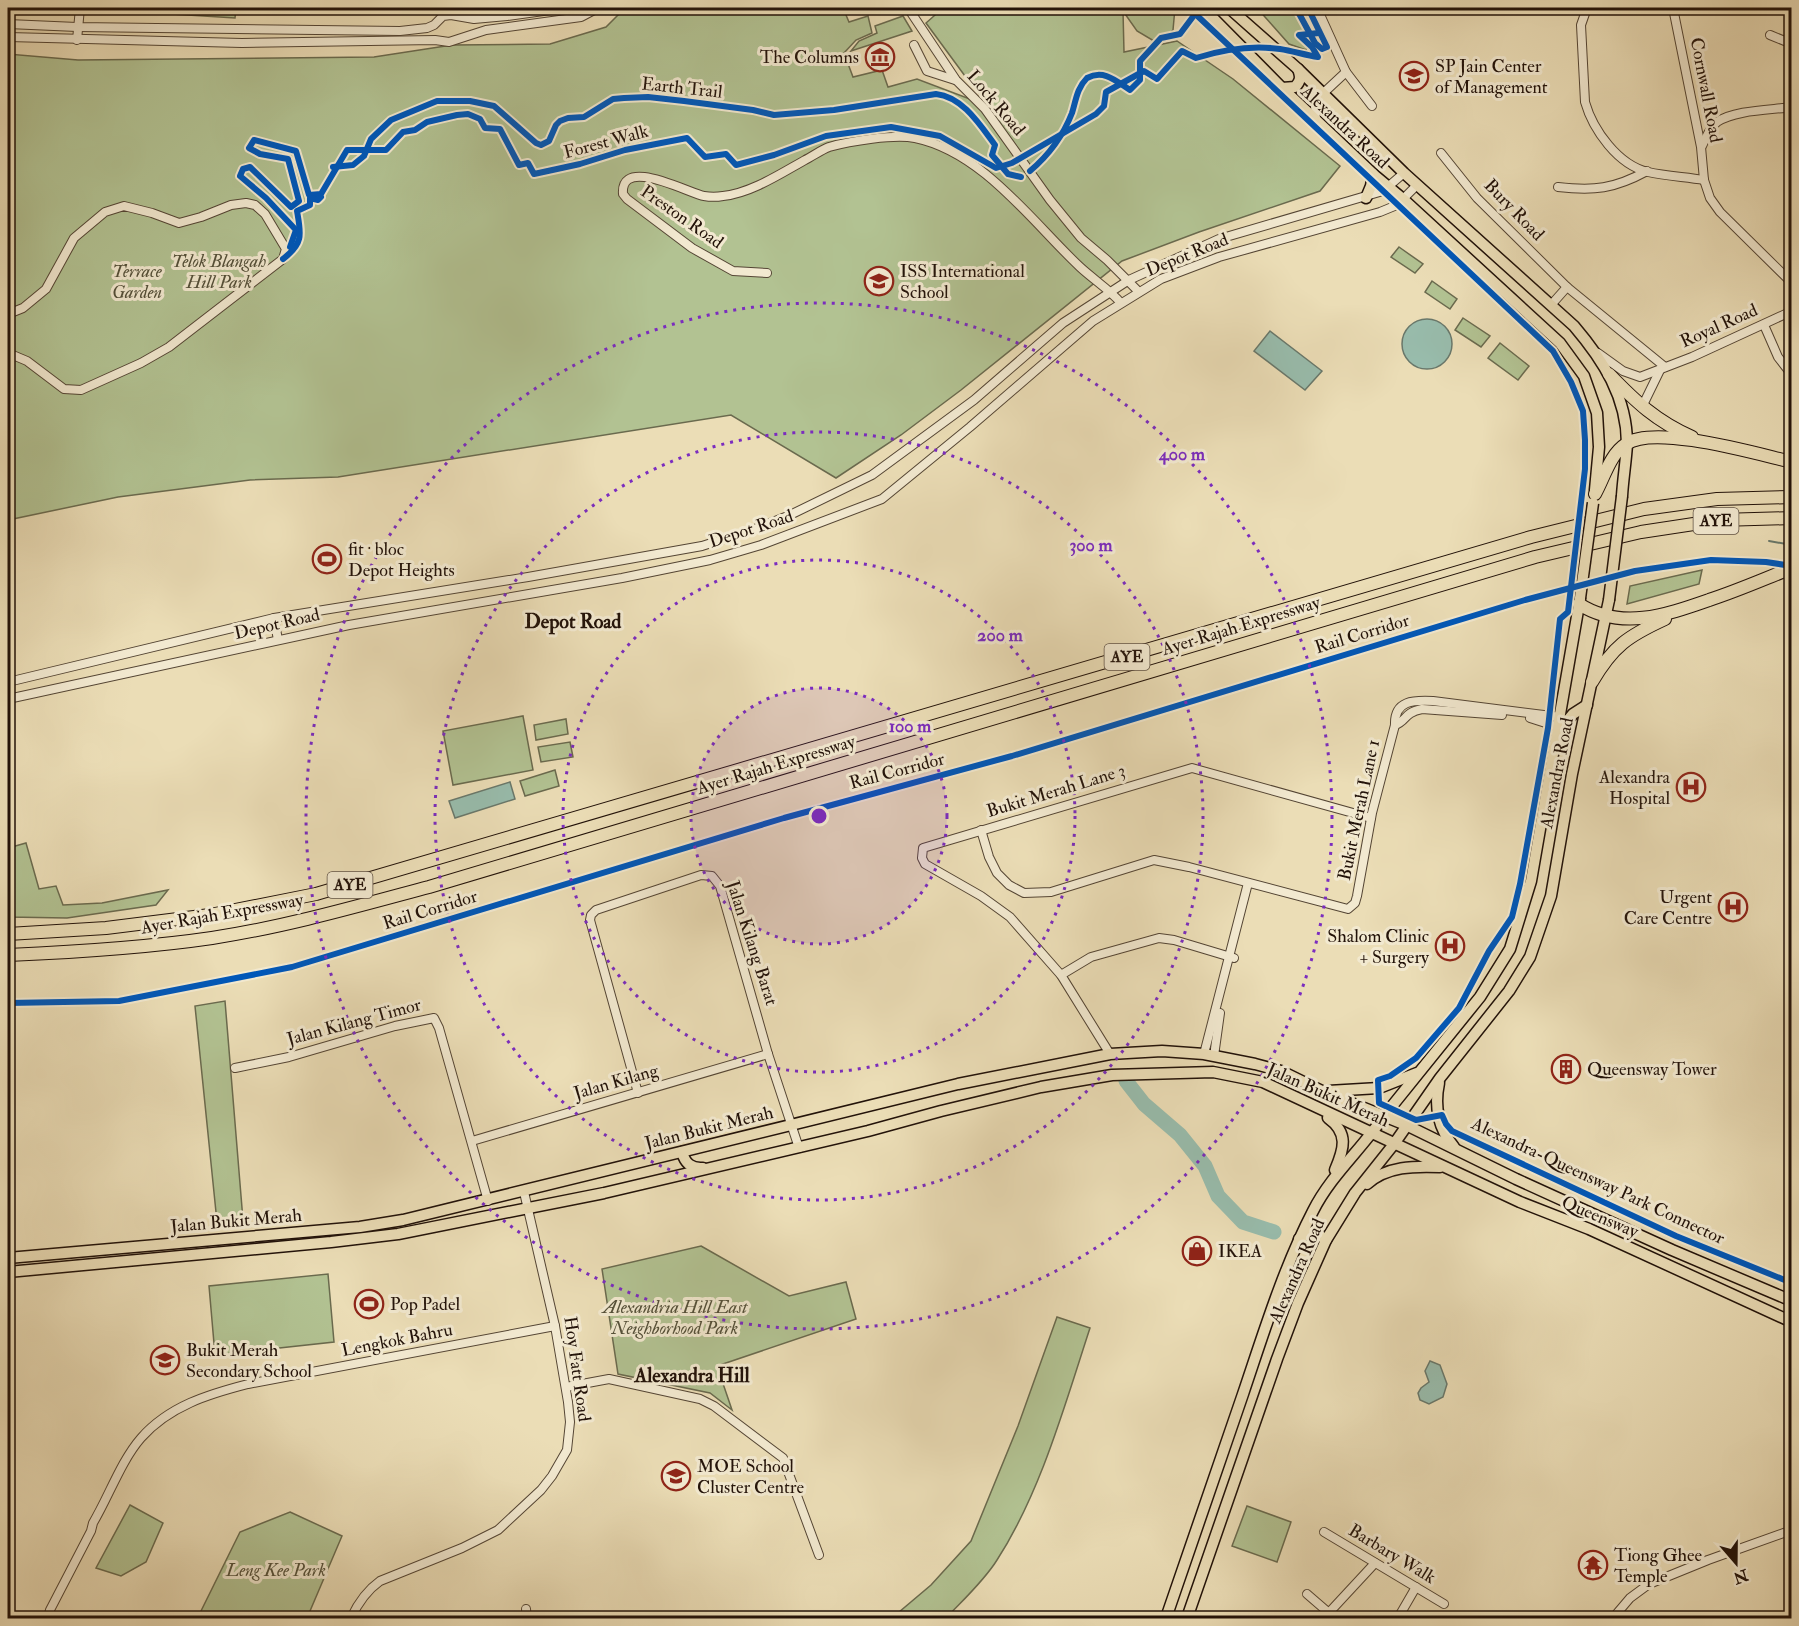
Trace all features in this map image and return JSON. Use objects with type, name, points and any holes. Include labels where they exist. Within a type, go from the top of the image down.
[{"type":"highway","points":[[1610,374],[1642,407],[1676,430],[1699,440],[1791,462]]},
{"type":"highway","points":[[1594,499],[1616,452],[1627,443],[1642,437],[1699,440]]},
{"type":"highway","name":"Ayer Rajah Expressway","points":[[8,934],[106,928],[210,915],[316,894],[1532,537],[1644,509],[1717,500],[1791,497]]},
{"type":"highway","name":"Ayer Rajah Expressway","points":[[8,955],[108,950],[202,939],[324,915],[441,884],[1535,557],[1641,532],[1708,522],[1791,518]]},
{"type":"highway","points":[[1580,601],[1607,617],[1638,619],[1679,611],[1791,568]]},
{"type":"highway","points":[[1592,682],[1619,645],[1679,611]]},
{"type":"main road","name":"Alexandra Road","points":[[1166,1618],[1272,1307],[1299,1239],[1314,1209],[1332,1179],[1372,1134],[1480,997],[1510,949],[1531,881],[1559,726],[1580,601],[1599,447],[1597,413],[1584,376],[1560,343],[1316,121],[1203,8]]},
{"type":"main road","name":"Alexandra Road","points":[[1187,1618],[1277,1359],[1298,1303],[1326,1240],[1355,1193],[1394,1144],[1440,1078],[1509,991],[1530,957],[1551,897],[1572,774],[1607,617],[1627,443],[1623,412],[1610,374],[1597,353],[1574,326],[1417,185],[1298,69],[1229,8]]},
{"type":"main road","points":[[1282,88],[1296,87],[1301,77],[1298,69]]},
{"type":"main road","points":[[1366,198],[1373,174]]},
{"type":"main road","points":[[1559,726],[1587,705]]},
{"type":"main road","name":"Jalan Bukit Merah","points":[[8,1258],[360,1227],[403,1220],[958,1084],[1110,1054],[1162,1051],[1209,1055],[1281,1071],[1322,1091],[1406,1125]]},
{"type":"main road","name":"Jalan Bukit Merah","points":[[8,1272],[408,1232],[712,1168],[1014,1094],[1112,1075],[1213,1072],[1263,1082],[1394,1144]]},
{"type":"main road","points":[[1009,1073],[1014,1094]]},
{"type":"main road","points":[[1322,1091],[1379,1088],[1418,1073]]},
{"type":"main road","points":[[1440,1078],[1436,1098],[1438,1117],[1445,1136],[1458,1151]]},
{"type":"main road","points":[[1314,1107],[1339,1126],[1343,1140],[1341,1157],[1332,1179]]},
{"type":"main road","name":"Queensway","points":[[1406,1125],[1672,1250],[1791,1302]]},
{"type":"main road","name":"Queensway","points":[[1394,1144],[1520,1202],[1589,1229],[1791,1322]]},
{"type":"main road","points":[[682,1152],[691,1166],[698,1169],[712,1168]]},
{"type":"main road","points":[[1355,1193],[1374,1177],[1395,1169],[1421,1166],[1445,1168]]},
{"type":"main road","points":[[1299,1239],[1308,1233],[1316,1232],[1326,1240]]},
{"type":"street","points":[[77,40],[80,8]]},
{"type":"street","points":[[8,24],[400,31],[427,28],[443,16],[468,18],[507,16],[565,8]]},
{"type":"street","points":[[8,37],[242,43],[435,40],[449,42],[486,30],[581,17],[598,8]]},
{"type":"street","name":"Lock Road","points":[[908,8],[956,80],[985,109],[1050,200],[1081,238],[1129,280],[1139,292]]},
{"type":"street","points":[[1317,8],[1346,72],[1372,106]]},
{"type":"street","points":[[1587,8],[1581,25],[1585,102],[1588,113],[1605,142],[1627,161],[1647,171],[1704,180]]},
{"type":"street","name":"Cornwall Road","points":[[1673,8],[1701,147],[1704,180],[1710,198],[1720,212],[1791,283]]},
{"type":"street","points":[[466,38],[470,31],[468,18]]},
{"type":"street","points":[[1770,35],[1791,44]]},
{"type":"street","points":[[914,45],[927,71],[956,80]]},
{"type":"street","points":[[1316,121],[1317,99],[1346,72]]},
{"type":"street","points":[[1701,147],[1709,131],[1727,117],[1791,107]]},
{"type":"street","name":"Preston Road","points":[[767,273],[733,271],[692,248],[627,199],[623,194],[625,184],[640,176],[668,181],[704,196],[720,197],[735,194],[773,177],[829,148],[873,139],[913,138],[947,148],[976,166],[1121,303]]},
{"type":"street","name":"Bury Road","points":[[1441,153],[1477,198],[1568,287],[1662,369]]},
{"type":"street","points":[[1558,187],[1588,190],[1626,183],[1647,171]]},
{"type":"street","name":"Depot Road","points":[[8,682],[274,618],[692,548],[752,530],[788,516],[872,475],[966,406],[1063,323],[1129,280],[1218,239],[1366,198],[1383,191],[1404,173]]},
{"type":"street","name":"Depot Road","points":[[8,699],[349,625],[621,578],[710,560],[761,545],[882,499],[1093,321],[1161,279],[1220,257],[1380,212],[1397,205],[1417,185]]},
{"type":"street","points":[[8,314],[23,308],[46,289],[74,238],[105,212],[124,206],[179,223],[246,202],[255,205],[265,214],[286,249],[283,259],[170,347],[81,390],[64,389],[27,361],[8,353]]},
{"type":"street","points":[[1551,305],[1568,287]]},
{"type":"street","name":"Royal Road","points":[[1597,353],[1632,375],[1640,377],[1692,357],[1764,325],[1791,310]]},
{"type":"street","points":[[1764,325],[1778,357],[1791,375]]},
{"type":"street","points":[[1642,407],[1662,369]]},
{"type":"street","points":[[274,618],[278,640]]},
{"type":"street","name":"Bukit Merah Lane 1","points":[[1250,884],[1348,909],[1354,903],[1395,718],[1399,710],[1408,702],[1416,700],[1559,726]]},
{"type":"street","name":"Bukit Merah Lane 3","points":[[1250,884],[1154,860],[1051,892],[1024,893],[1009,885],[997,873],[989,857],[981,830],[1192,768],[1371,818]]},
{"type":"street","points":[[981,830],[923,848],[921,852],[923,861],[1010,916],[1061,975],[1110,1054]]},
{"type":"street","name":"Jalan Kilang Barat","points":[[638,1093],[598,951],[590,920],[591,915],[604,907],[701,875],[712,876],[720,886],[768,1054],[799,1148]]},
{"type":"street","points":[[1209,1055],[1250,884]]},
{"type":"street","points":[[1061,975],[1091,957],[1159,938],[1174,940],[1231,957]]},
{"type":"street","name":"Jalan Kilang Timor","points":[[235,1068],[289,1058],[395,1026],[434,1018],[439,1028],[488,1201]]},
{"type":"street","name":"Jalan Kilang","points":[[472,1141],[768,1054]]},
{"type":"street","name":"Hoy Fatt Road","points":[[351,1618],[369,1588],[380,1581],[489,1536],[513,1518],[542,1490],[567,1450],[570,1422],[566,1387],[555,1326],[524,1192]]},
{"type":"street","name":"Lengkok Bahru","points":[[46,1618],[46,1608],[86,1529],[93,1523],[129,1456],[141,1438],[173,1411],[200,1398],[248,1384],[555,1326]]},
{"type":"street","points":[[566,1387],[609,1379],[700,1399],[714,1406],[783,1458],[819,1555]]},
{"type":"street","points":[[1613,1618],[1620,1607],[1648,1584],[1791,1530]]},
{"type":"street","name":"Barbary Walk","points":[[1324,1532],[1444,1604]]},
{"type":"street","points":[[1307,1594],[1327,1616],[1376,1563]]},
{"type":"street","points":[[1398,1618],[1416,1587]]},
{"type":"street","points":[[526,1609],[528,1618]]},
{"type":"green space","points":[[172,8],[236,8],[235,18],[172,14]]},
{"type":"green space","name":"Telok Blangah Hill Park","points":[[625,8],[843,8],[849,22],[868,16],[872,33],[856,40],[844,53],[853,77],[882,70],[888,87],[917,79],[991,107],[926,23],[943,8],[1175,8],[1173,30],[1159,44],[1137,31],[1123,11],[1124,52],[1177,41],[1233,79],[1340,166],[1320,191],[1122,261],[961,390],[901,435],[836,478],[731,415],[338,477],[250,480],[118,497],[8,520],[8,54],[78,60],[374,57],[452,45],[550,44],[606,27]]},
{"type":"green space","points":[[1257,8],[1305,8],[1314,28],[1306,50],[1289,44]]},
{"type":"green space","points":[[903,16],[912,31],[851,51],[859,41],[877,33],[875,26]]},
{"type":"green space","points":[[1399,247],[1423,264],[1415,273],[1391,257]]},
{"type":"green space","points":[[1432,281],[1457,299],[1450,309],[1425,292]]},
{"type":"green space","points":[[1463,318],[1490,336],[1481,347],[1455,330]]},
{"type":"green space","points":[[1500,343],[1529,366],[1518,380],[1488,358]]},
{"type":"green space","points":[[1702,570],[1699,584],[1627,604],[1630,586]]},
{"type":"green space","points":[[523,716],[533,770],[453,785],[443,731]]},
{"type":"green space","points":[[566,719],[568,734],[536,740],[534,725]]},
{"type":"green space","points":[[570,742],[573,757],[541,762],[538,747]]},
{"type":"green space","points":[[555,770],[559,786],[525,796],[520,781]]},
{"type":"green space","points":[[26,843],[39,889],[56,886],[63,905],[102,903],[168,890],[156,905],[67,918],[8,917],[8,848]]},
{"type":"green space","points":[[225,1001],[243,1220],[217,1222],[195,1006]]},
{"type":"green space","name":"Alexandria Hill East Neighborhood Park","points":[[701,1246],[789,1296],[846,1282],[856,1319],[717,1366],[732,1410],[710,1393],[618,1374],[602,1269]]},
{"type":"green space","points":[[328,1274],[334,1342],[215,1355],[209,1286]]},
{"type":"green space","points":[[1057,1317],[1090,1328],[1051,1447],[1013,1534],[986,1575],[946,1618],[892,1618],[931,1585],[971,1541],[1018,1426]]},
{"type":"green space","points":[[130,1505],[163,1523],[146,1562],[121,1576],[96,1568]]},
{"type":"green space","points":[[1247,1506],[1291,1522],[1277,1562],[1232,1546]]},
{"type":"green space","name":"Leng Kee Park","points":[[290,1512],[342,1536],[307,1618],[202,1618],[200,1613],[240,1532]]},
{"type":"shaded area","points":[[1422,319],[1432,319],[1445,326],[1452,339],[1452,349],[1445,362],[1432,369],[1422,369],[1413,365],[1406,358],[1402,349],[1402,339],[1406,330],[1413,323]]},
{"type":"shaded area","points":[[1270,331],[1322,371],[1305,390],[1254,351]]},
{"type":"shaded area","points":[[510,782],[515,799],[455,818],[449,801]]},
{"type":"shaded area","points":[[1430,1361],[1440,1365],[1447,1384],[1443,1397],[1429,1404],[1420,1400],[1418,1393],[1429,1382],[1425,1371]]},
{"type":"waterway","points":[[1769,541],[1792,545]]},
{"type":"waterway","points":[[1614,578],[1650,572]]},
{"type":"waterway","points":[[1126,1081],[1144,1104],[1180,1135],[1205,1166],[1218,1196],[1243,1222],[1274,1232]]},
{"type":"cycle path","name":"Alexandra-Queensway Park Connector","points":[[1189,8],[1553,351],[1571,382],[1583,411],[1585,469],[1568,612],[1560,619],[1548,728],[1512,917],[1489,951],[1459,1008],[1416,1058],[1390,1076],[1378,1080],[1379,1103],[1416,1120],[1442,1115],[1452,1131],[1676,1236],[1792,1283]]},
{"type":"cycle path","points":[[1296,8],[1315,43],[1322,49],[1327,47],[1308,8]]},
{"type":"cycle path","points":[[1030,171],[1060,137],[1072,113],[1079,90],[1087,78],[1104,75],[1130,90],[1140,80],[1140,61],[1161,38],[1180,34],[1195,14]]},
{"type":"cycle path","name":"Forest Walk","points":[[290,247],[296,230],[266,198],[240,176],[243,169],[250,167],[291,207],[299,201],[288,159],[260,154],[249,148],[254,140],[296,151],[309,195],[321,194],[347,150],[386,150],[403,132],[415,130],[427,122],[468,114],[480,119],[485,128],[500,129],[519,165],[528,163],[534,174],[580,164],[625,150],[687,138],[705,157],[726,154],[736,165],[774,155],[826,136],[891,127],[940,136],[996,168],[1012,163],[1096,114],[1104,106],[1106,92],[1144,71],[1157,79],[1182,51],[1196,58],[1217,52],[1259,47],[1318,57],[1312,47],[1299,35],[1319,33]]},
{"type":"cycle path","name":"Earth Trail","points":[[333,167],[353,165],[364,156],[371,139],[391,120],[437,101],[470,101],[494,106],[541,145],[549,141],[560,121],[584,117],[613,99],[648,97],[753,110],[774,115],[834,110],[936,94],[946,96],[963,106],[995,145],[992,155],[1008,174],[1021,177]]},
{"type":"cycle path","points":[[283,259],[298,243],[300,232],[297,211],[310,205],[310,198],[318,200],[321,197]]},
{"type":"cycle path","name":"Rail Corridor","points":[[8,1003],[119,1001],[292,967],[784,818],[1012,756],[1525,600],[1635,571],[1711,560],[1766,562],[1792,566]]},
{"type":"place","name":"The Columns","points":[[880,57]]},
{"type":"place","name":"SP Jain Center of Management","points":[[1414,76]]},
{"type":"place","name":"ISS International School","points":[[879,281]]},
{"type":"place","name":"fit · bloc Depot Heights","points":[[327,559]]},
{"type":"place","name":"Alexandra Hospital","points":[[1691,787]]},
{"type":"place","name":"Urgent Care Centre","points":[[1733,907]]},
{"type":"place","name":"Shalom Clinic + Surgery","points":[[1450,946]]},
{"type":"place","name":"Queensway Tower","points":[[1566,1069]]},
{"type":"place","name":"IKEA","points":[[1197,1251]]},
{"type":"place","name":"Pop Padel","points":[[369,1304]]},
{"type":"place","name":"Bukit Merah Secondary School","points":[[165,1360]]},
{"type":"place","name":"MOE School Cluster Centre","points":[[676,1476]]},
{"type":"place","name":"Tiong Ghee Temple","points":[[1593,1565]]},
{"type":"district","name":"Depot Road","points":[[573,621]]},
{"type":"district","name":"Alexandra Hill","points":[[692,1375]]},
{"type":"park label","name":"Terrace Garden","points":[[137,281]]}]
